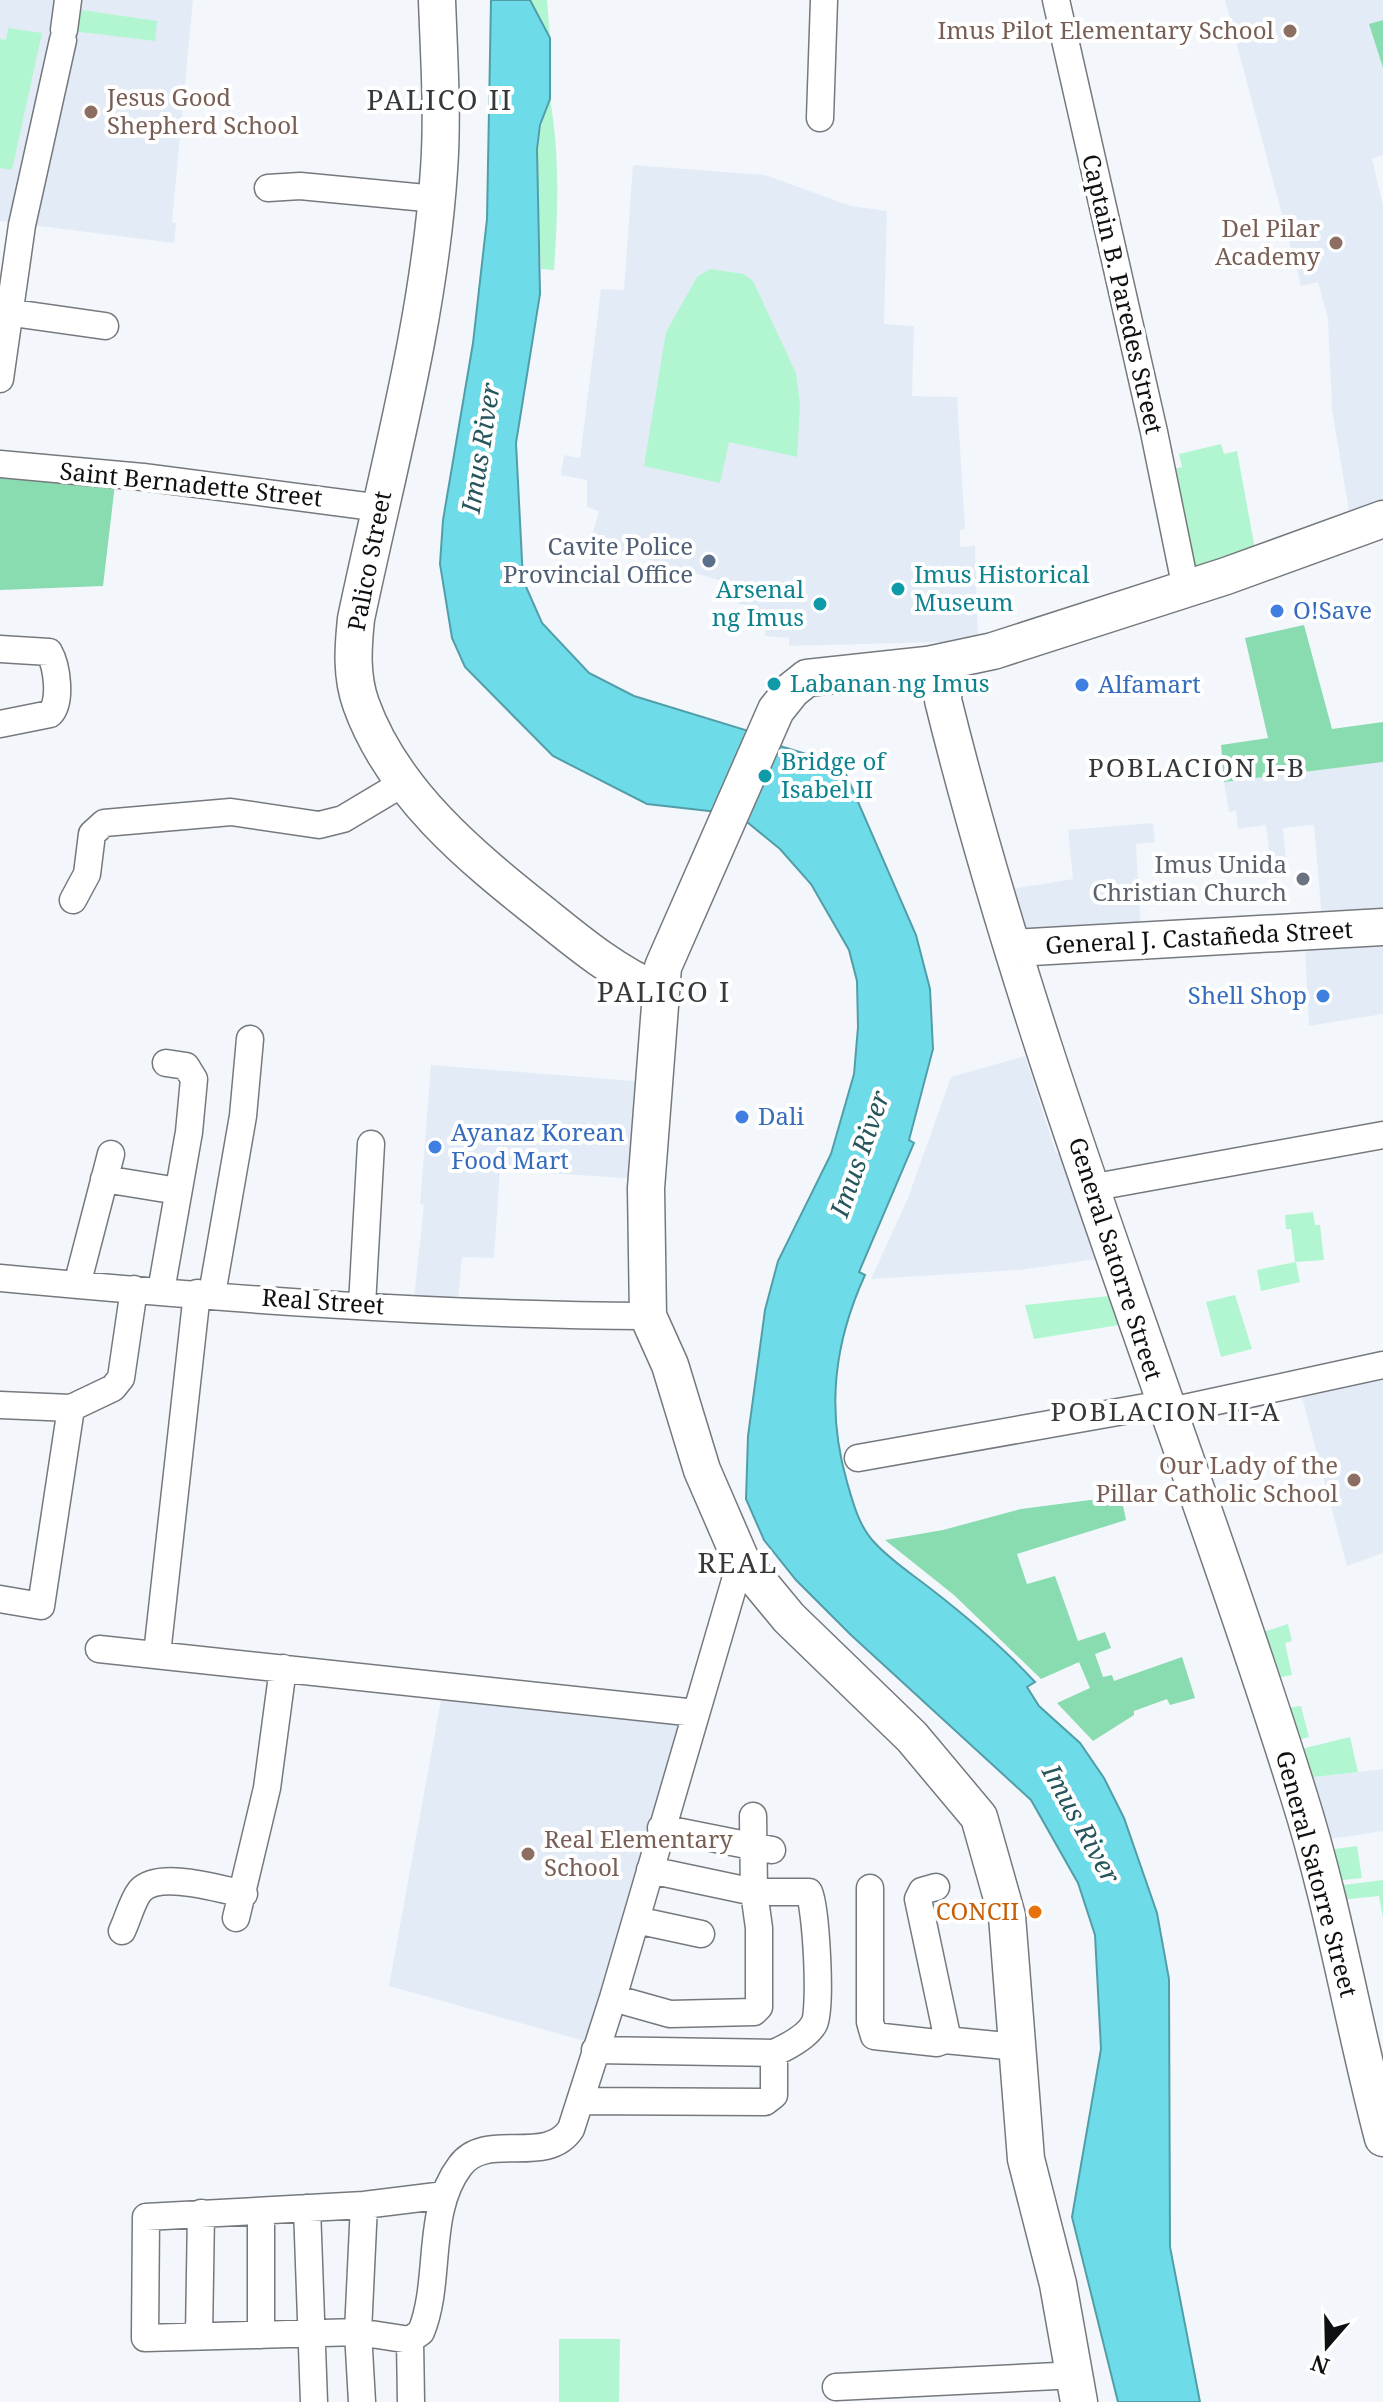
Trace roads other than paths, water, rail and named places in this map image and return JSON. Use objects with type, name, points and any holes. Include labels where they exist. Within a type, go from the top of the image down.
[{"type":"street","points":[[0,379],[4,311],[68,0]]},
{"type":"street","name":"Palico Street","points":[[437,0],[441,97],[436,199],[411,360],[356,619],[353,668],[366,716],[405,782],[430,813],[506,885],[601,961],[659,992]]},
{"type":"street","points":[[820,118],[824,0]]},
{"type":"street","name":"Captain B. Paredes Street","points":[[1056,0],[1154,432],[1186,589]]},
{"type":"street","points":[[268,188],[300,186],[436,199]]},
{"type":"street","points":[[4,311],[105,326]]},
{"type":"street","name":"Saint Bernadette Street","points":[[0,464],[159,479],[381,508]]},
{"type":"street","points":[[836,2387],[1078,2389],[1058,2284],[1026,2159],[1007,1916],[979,1817],[912,1737],[789,1618],[741,1560],[702,1470],[670,1365],[648,1316],[646,1188],[653,1131],[659,992],[672,941],[776,710],[792,690],[814,675],[924,665],[1045,635],[1382,525]]},
{"type":"street","points":[[0,649],[49,652],[54,662],[57,699],[50,714],[0,724]]},
{"type":"street","points":[[924,665],[930,684],[943,700]]},
{"type":"street","name":"General Satorre Street","points":[[924,665],[944,682],[943,700],[972,813],[1090,1188],[1300,1799],[1376,2082],[1383,2138]]},
{"type":"street","points":[[73,900],[87,874],[92,834],[96,826],[104,823],[231,812],[319,825],[343,819],[405,782]]},
{"type":"street","name":"General J. Castañeda Street","points":[[1014,948],[1383,927]]},
{"type":"street","points":[[157,1654],[205,1294],[243,1116],[250,1039]]},
{"type":"street","points":[[161,1291],[194,1079],[186,1066],[166,1063]]},
{"type":"street","points":[[1090,1188],[1383,1135]]},
{"type":"street","points":[[362,1305],[371,1144]]},
{"type":"street","points":[[77,1285],[108,1167],[178,1191]]},
{"type":"street","name":"Real Street","points":[[0,1278],[362,1305],[542,1315],[648,1316]]},
{"type":"street","points":[[0,1405],[71,1408],[113,1388],[121,1378],[134,1289]]},
{"type":"street","points":[[858,1458],[1165,1408],[1383,1365]]},
{"type":"street","points":[[0,1599],[41,1606],[71,1408]]},
{"type":"street","points":[[445,2195],[364,2205],[146,2217],[145,2338],[358,2332],[410,2340],[417,2337],[424,2325],[445,2195],[460,2164],[474,2154],[549,2147],[564,2139],[580,2101],[741,1560]]},
{"type":"street","points":[[99,1649],[696,1713]]},
{"type":"street","points":[[122,1931],[138,1894],[152,1883],[181,1883],[240,1906],[267,1788],[283,1668]]},
{"type":"street","points":[[613,1998],[670,2014],[754,2012],[761,2000],[754,1892],[762,1849],[753,1816]]},
{"type":"street","points":[[661,1828],[762,1849]]},
{"type":"street","points":[[595,2050],[774,2053],[800,2038],[816,2019],[818,1966],[812,1898],[805,1890],[754,1892],[650,1870]]},
{"type":"street","points":[[936,1887],[922,1891],[918,1899],[945,2040]]},
{"type":"street","points":[[870,1888],[870,2022],[874,2036],[1017,2047]]},
{"type":"street","points":[[636,1920],[701,1934]]},
{"type":"street","points":[[580,2101],[765,2102],[774,2095],[774,2053]]},
{"type":"street","points":[[362,2402],[358,2332],[364,2205]]},
{"type":"street","points":[[307,2208],[314,2402]]},
{"type":"street","points":[[261,2211],[261,2335]]},
{"type":"street","points":[[199,2336],[201,2213]]},
{"type":"street","points":[[410,2340],[411,2402]]},
{"type":"water","name":"Imus River","points":[[491,0],[530,0],[550,38],[550,99],[540,125],[537,149],[540,294],[516,443],[523,580],[542,623],[589,673],[634,696],[768,737],[767,742],[842,765],[916,935],[930,989],[933,1049],[909,1140],[914,1143],[859,1272],[865,1275],[854,1300],[840,1351],[835,1402],[840,1455],[854,1506],[869,1536],[894,1561],[985,1633],[1035,1682],[1027,1687],[1039,1706],[1080,1743],[1104,1778],[1124,1818],[1157,1913],[1169,1979],[1170,2247],[1200,2402],[1118,2402],[1072,2217],[1101,2049],[1095,1935],[1078,1883],[1031,1800],[851,1635],[796,1580],[764,1540],[746,1499],[748,1436],[765,1310],[778,1261],[831,1154],[854,1074],[858,1027],[857,981],[849,950],[811,884],[780,849],[747,822],[718,812],[647,804],[553,756],[465,667],[452,638],[440,564],[443,520],[473,343],[487,219]]},
{"type":"place","name":"Imus Pilot Elementary School","points":[[1290,31]]},
{"type":"place","name":"Jesus Good Shepherd School","points":[[91,112]]},
{"type":"place","name":"Del Pilar Academy","points":[[1336,243]]},
{"type":"place","name":"Cavite Police Provincial Office","points":[[709,561]]},
{"type":"place","name":"Imus Historical Museum","points":[[898,589]]},
{"type":"place","name":"Arsenal ng Imus","points":[[820,604]]},
{"type":"place","name":"O!Save","points":[[1277,611]]},
{"type":"place","name":"Labanan ng Imus","points":[[774,684]]},
{"type":"place","name":"Alfamart","points":[[1082,685]]},
{"type":"place","name":"Bridge of Isabel II","points":[[765,776]]},
{"type":"place","name":"Imus Unida Christian Church","points":[[1303,879]]},
{"type":"place","name":"Shell Shop","points":[[1323,996]]},
{"type":"place","name":"Dali","points":[[742,1117]]},
{"type":"place","name":"Ayanaz Korean Food Mart","points":[[435,1147]]},
{"type":"place","name":"Our Lady of the Pillar Catholic School","points":[[1354,1480]]},
{"type":"place","name":"Real Elementary School","points":[[528,1854]]},
{"type":"place","name":"CONCII","points":[[1035,1912]]},
{"type":"district","name":"PALICO II","points":[[440,100]]},
{"type":"district","name":"POBLACION I-B","points":[[1197,768]]},
{"type":"district","name":"PALICO I","points":[[664,992]]},
{"type":"district","name":"POBLACION II-A","points":[[1166,1412]]},
{"type":"district","name":"REAL","points":[[738,1563]]}]
